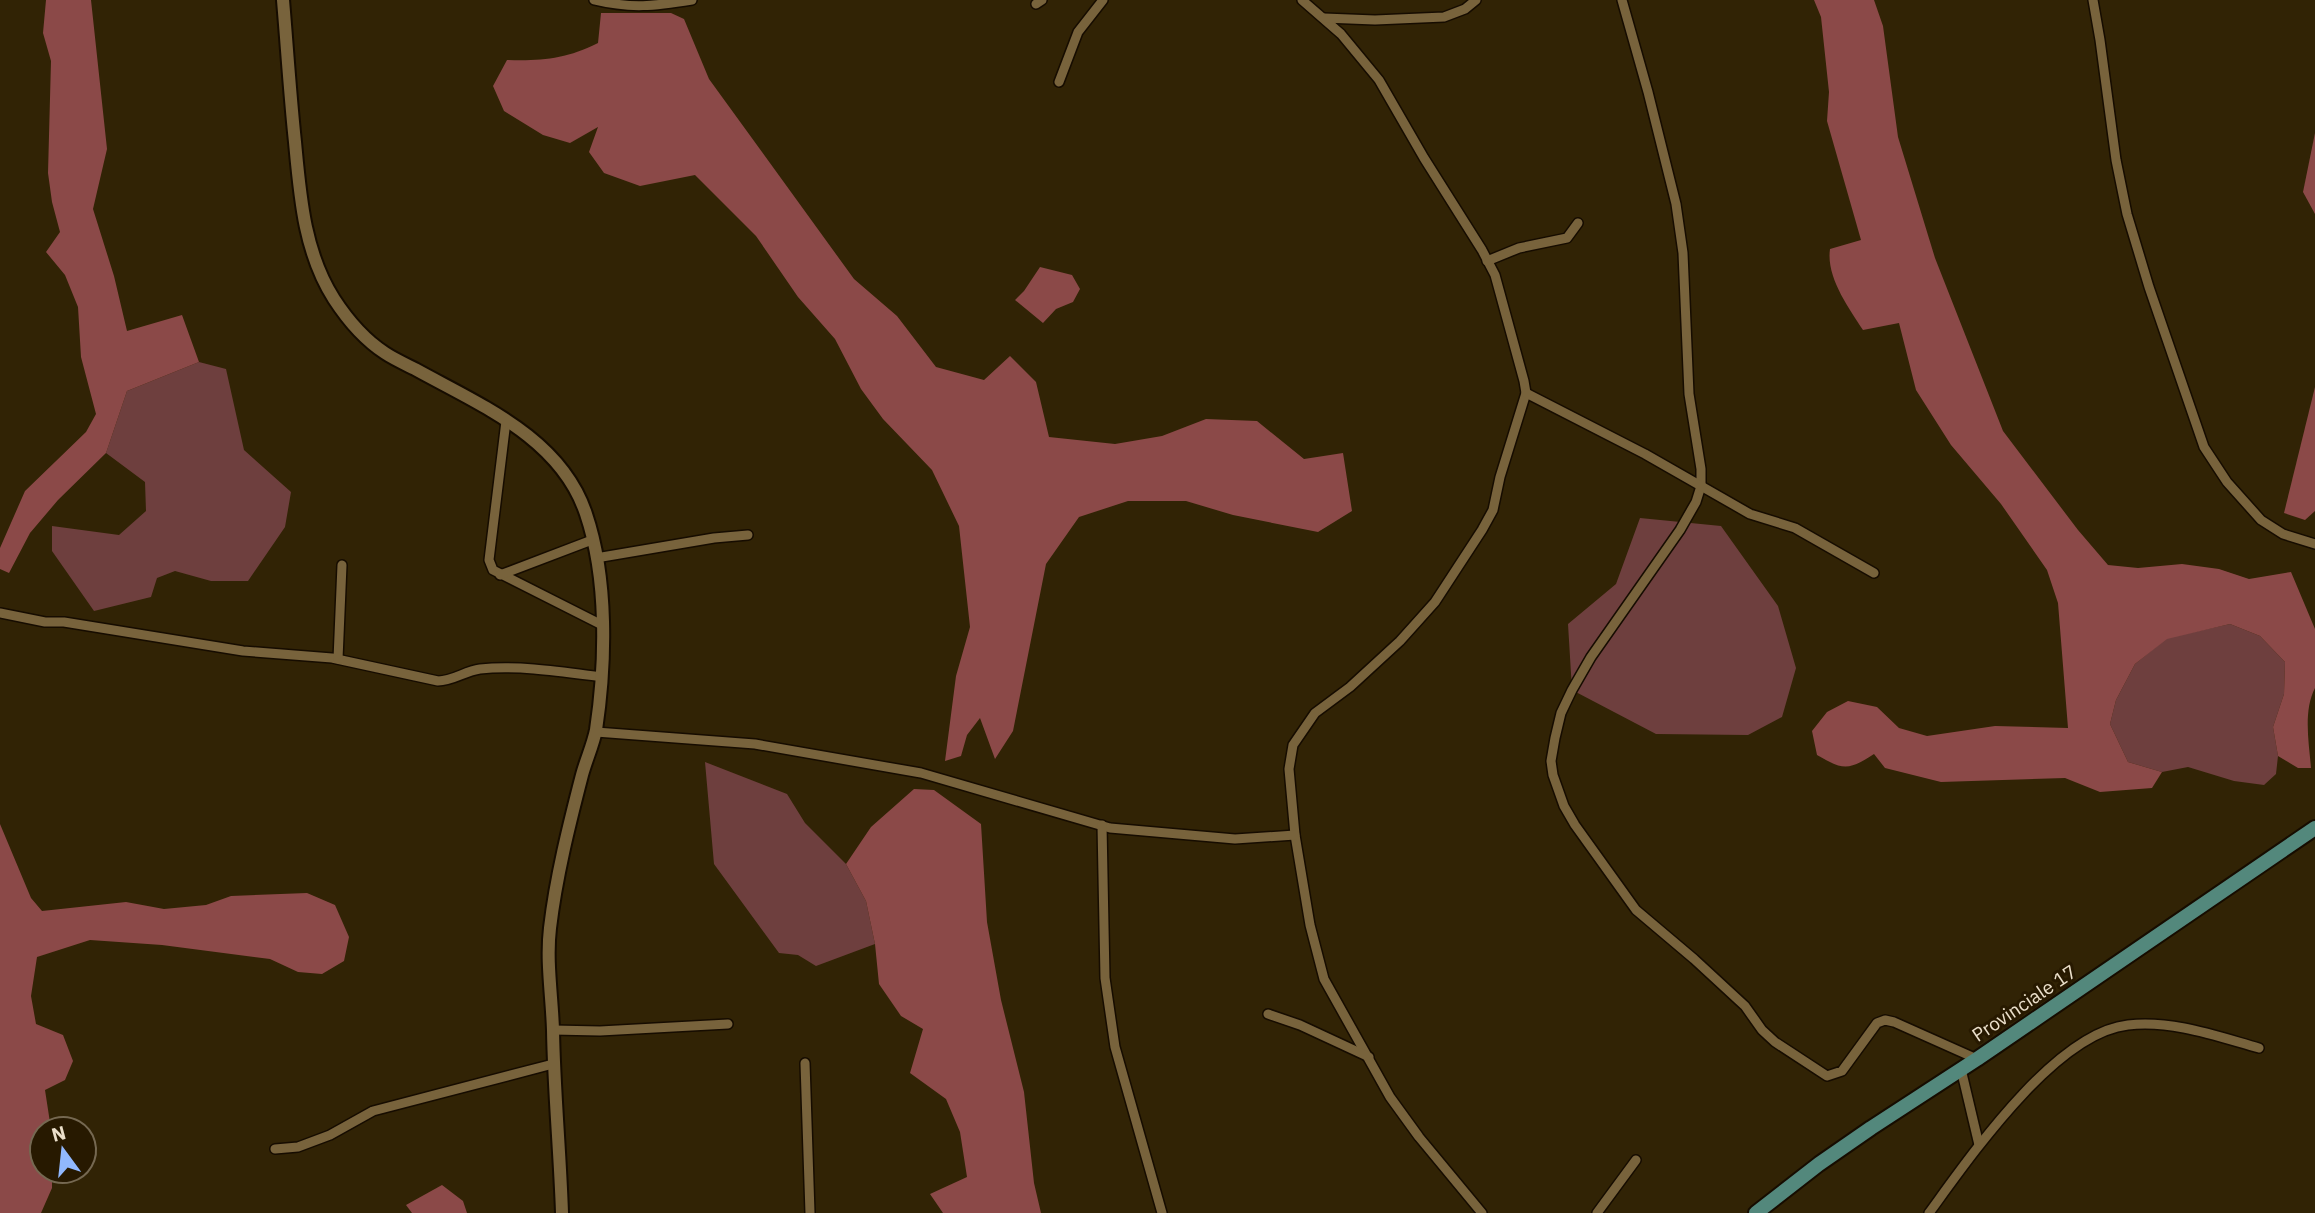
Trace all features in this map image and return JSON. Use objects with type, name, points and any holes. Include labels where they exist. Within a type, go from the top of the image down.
[{"type":"main road","name":"Provinciale 17","points":[[1756,1213],[1819,1164],[2315,828]]},
{"type":"street","points":[[283,0],[301,200],[308,240],[333,298],[371,342],[386,354],[530,436],[555,458],[576,490],[587,516],[596,558],[602,625],[602,677],[596,732],[583,772],[553,901],[549,933],[552,1064],[558,1116],[562,1213]]},
{"type":"street","points":[[594,0],[621,6],[647,7],[692,0]]},
{"type":"street","points":[[1059,82],[1078,32],[1103,0]]},
{"type":"street","points":[[1302,0],[1346,39],[1379,80],[1495,275],[1526,393],[1500,477],[1493,510],[1435,602],[1400,641],[1350,687],[1315,713],[1293,745],[1289,769],[1295,835],[1310,925],[1324,979],[1390,1097],[1478,1212]]},
{"type":"street","points":[[1324,18],[1375,20],[1444,17],[1465,9],[1476,0]]},
{"type":"street","points":[[1622,0],[1676,204],[1685,286],[1689,394],[1701,469],[1701,486],[1680,530],[1591,657],[1561,713],[1552,761],[1557,790],[1564,806],[1636,910],[1695,959],[1745,1006],[1762,1030],[1775,1042],[1817,1072],[1827,1076],[1842,1071],[1877,1024],[1885,1020],[1977,1059]]},
{"type":"street","points":[[2092,0],[2116,160],[2127,214],[2204,447],[2227,482],[2261,520],[2283,534],[2315,544]]},
{"type":"street","points":[[1487,261],[1519,248],[1567,238],[1578,223]]},
{"type":"street","points":[[1526,393],[1750,514],[1795,528],[1874,573]]},
{"type":"street","points":[[506,421],[489,560],[493,570],[602,625]]},
{"type":"street","points":[[596,558],[714,538],[748,535]]},
{"type":"street","points":[[500,575],[592,540]]},
{"type":"street","points":[[338,659],[342,565]]},
{"type":"street","points":[[0,613],[243,651],[338,659],[438,681],[448,681],[480,669],[559,672],[602,677]]},
{"type":"street","points":[[596,732],[755,744],[921,773],[1102,825],[1162,834],[1235,839],[1295,835]]},
{"type":"street","points":[[1102,825],[1105,978],[1115,1048],[1162,1213]]},
{"type":"street","points":[[1268,1014],[1300,1025],[1369,1057]]},
{"type":"street","points":[[553,1030],[600,1031],[728,1024]]},
{"type":"street","points":[[1929,1213],[2011,1106],[2045,1073],[2086,1040],[2111,1028],[2153,1024],[2173,1026],[2259,1048]]},
{"type":"street","points":[[805,1063],[810,1213]]},
{"type":"street","points":[[275,1149],[298,1147],[330,1135],[373,1111],[552,1064]]},
{"type":"street","points":[[1961,1069],[1979,1145]]},
{"type":"street","points":[[1597,1213],[1636,1160]]},
{"type":"shaded area","points":[[46,0],[91,0],[107,149],[93,209],[114,276],[127,331],[182,315],[199,362],[127,391],[106,453],[58,500],[30,533],[9,573],[0,569],[0,548],[25,491],[86,432],[96,414],[81,357],[78,307],[65,275],[46,252],[60,232],[48,173],[51,61],[43,33]]},
{"type":"shaded area","points":[[1814,0],[1874,0],[1883,26],[1898,137],[1935,258],[2003,431],[2078,530],[2108,565],[2138,568],[2182,564],[2219,569],[2249,579],[2291,572],[2315,629],[2315,688],[2308,717],[2311,768],[2298,768],[2278,756],[2273,727],[2284,694],[2285,662],[2260,636],[2230,624],[2167,639],[2135,664],[2116,700],[2110,724],[2128,762],[2162,772],[2152,788],[2100,792],[2065,778],[1941,782],[1885,768],[1874,754],[1852,766],[1840,766],[1817,755],[1812,731],[1827,712],[1848,701],[1877,707],[1899,728],[1927,736],[1995,726],[2068,728],[2058,603],[2047,570],[2001,504],[1951,445],[1916,390],[1899,323],[1863,330],[1845,302],[1831,270],[1830,249],[1861,240],[1827,121],[1829,92],[1821,17]]},
{"type":"shaded area","points":[[601,13],[671,13],[684,19],[709,79],[854,279],[897,316],[936,367],[984,380],[1010,356],[1036,382],[1049,437],[1115,444],[1162,436],[1206,419],[1257,421],[1304,459],[1343,453],[1352,511],[1318,532],[1233,515],[1186,501],[1128,501],[1079,517],[1046,564],[1013,731],[995,759],[980,718],[967,735],[961,756],[945,761],[956,676],[970,627],[959,526],[932,470],[883,419],[861,389],[835,339],[798,297],[756,236],[695,175],[640,186],[604,173],[589,152],[598,127],[570,143],[543,135],[504,111],[493,86],[507,60],[554,58],[598,43]]},
{"type":"shaded area","points":[[2315,133],[2315,214],[2303,192]]},
{"type":"shaded area","points":[[1040,267],[1072,275],[1080,289],[1073,302],[1056,309],[1043,323],[1015,300]]},
{"type":"shaded area","points":[[199,362],[226,369],[244,450],[291,492],[285,527],[248,581],[211,581],[175,571],[157,578],[151,597],[94,611],[52,551],[52,526],[119,535],[146,511],[145,482],[106,453],[127,391]]},
{"type":"shaded area","points":[[2315,387],[2315,511],[2305,520],[2284,513]]},
{"type":"shaded area","points":[[1640,518],[1721,526],[1778,606],[1796,668],[1782,717],[1748,735],[1656,734],[1572,690],[1568,624],[1616,584]]},
{"type":"shaded area","points":[[2230,624],[2260,636],[2285,662],[2284,694],[2273,727],[2278,756],[2276,774],[2264,785],[2234,781],[2188,767],[2162,772],[2128,762],[2110,724],[2116,700],[2135,664],[2167,638]]},
{"type":"shaded area","points":[[705,762],[787,794],[805,823],[846,864],[866,901],[875,944],[816,966],[798,955],[779,953],[714,864]]},
{"type":"shaded area","points":[[914,789],[934,790],[981,824],[987,922],[1001,1000],[1024,1092],[1034,1183],[1041,1213],[943,1213],[930,1194],[967,1177],[960,1132],[946,1099],[910,1073],[923,1029],[901,1016],[879,984],[875,944],[866,901],[846,864],[871,827]]},
{"type":"shaded area","points":[[0,824],[31,898],[42,911],[126,902],[164,909],[206,905],[231,896],[307,893],[335,905],[349,937],[344,961],[322,974],[298,972],[270,959],[162,945],[90,940],[37,957],[31,996],[36,1024],[63,1035],[73,1061],[65,1080],[45,1090],[49,1115],[28,1115],[28,1185],[52,1185],[41,1213],[0,1213]]},
{"type":"shaded area","points":[[442,1185],[463,1201],[467,1213],[412,1213],[406,1205]]}]
